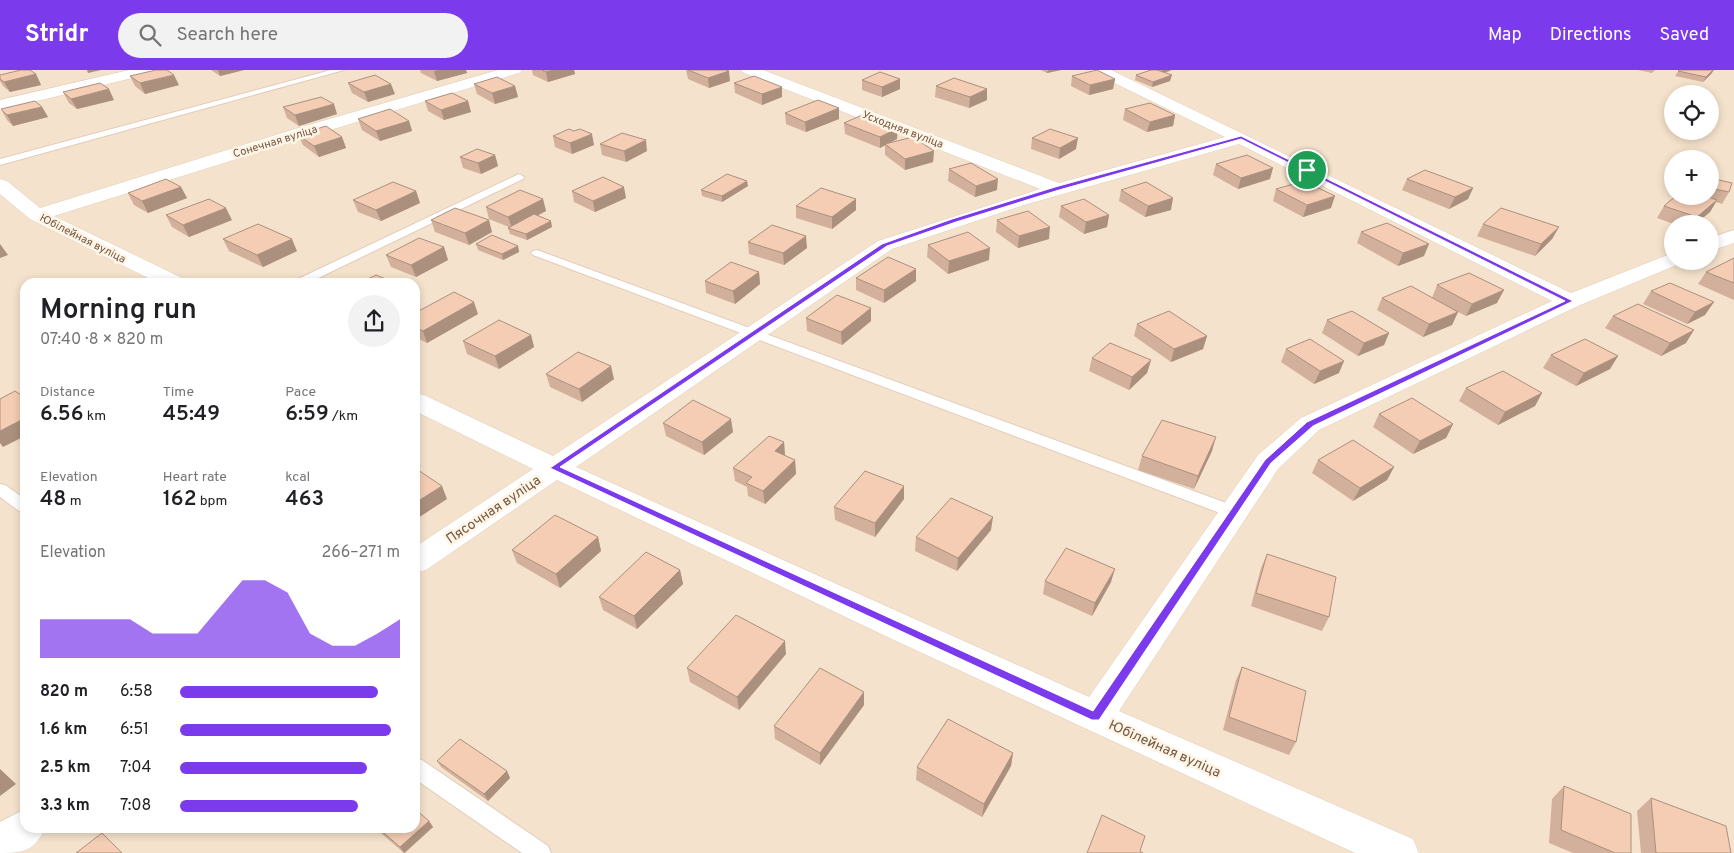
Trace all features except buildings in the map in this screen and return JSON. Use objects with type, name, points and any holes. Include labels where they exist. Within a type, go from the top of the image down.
[{"type":"street","points":[[0,105],[148,70]]},
{"type":"street","name":"Сонечная вуліца","points":[[37,215],[514,70]]},
{"type":"street","name":"Усходняя вуліца","points":[[749,70],[1057,188]]},
{"type":"street","points":[[1099,70],[1570,301]]},
{"type":"street","name":"Пясочная вуліца","points":[[420,559],[884,245],[954,220],[1057,188],[1241,138]]},
{"type":"street","name":"Юбілейная вуліца","points":[[0,185],[37,215],[164,278]]},
{"type":"street","points":[[1719,242],[1734,236]]},
{"type":"street","points":[[1095,717],[1268,462],[1310,424],[1570,301],[1664,263]]},
{"type":"street","name":"Юбілейная вуліца","points":[[420,403],[554,468],[1095,717],[1399,853]]},
{"type":"street","points":[[0,845],[20,832]]},
{"type":"lane","points":[[0,162],[340,70]]},
{"type":"lane","points":[[310,278],[519,177]]},
{"type":"lane","points":[[537,253],[1234,512]]},
{"type":"lane","points":[[0,489],[20,503]]},
{"type":"lane","points":[[420,770],[540,853]]},
{"type":"shaded area","points":[[0,70],[1734,70],[1734,853],[0,853]]},
{"type":"route","points":[[1241,138],[1307,170],[1570,301],[1310,424],[1268,462],[1095,717],[554,468],[884,245],[954,220],[1057,188],[1241,138]]}]
